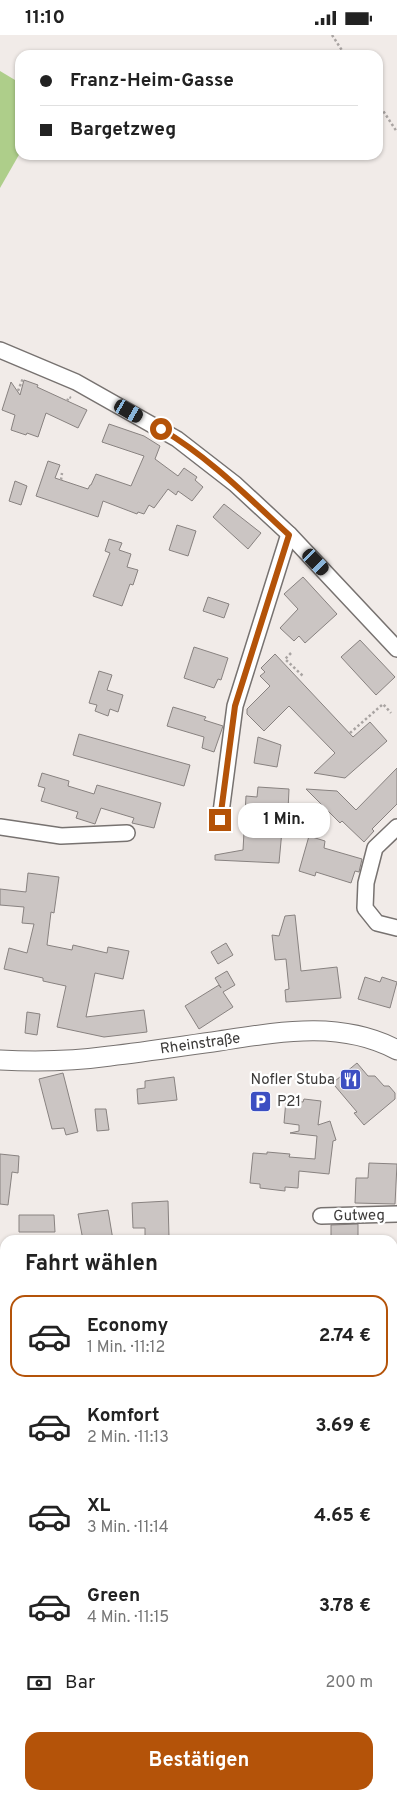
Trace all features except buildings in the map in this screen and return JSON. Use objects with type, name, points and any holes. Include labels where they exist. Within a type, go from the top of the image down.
[{"type":"main road","name":"Rheinstraße","points":[[0,1060],[108,1057],[285,1031],[319,1030],[355,1034],[396,1047]]},
{"type":"street","points":[[0,350],[76,381],[177,439],[234,485],[289,535],[397,649]]},
{"type":"street","points":[[220,820],[235,706],[289,535]]},
{"type":"street","points":[[0,827],[61,837],[127,833]]},
{"type":"street","points":[[397,827],[375,847],[366,883],[366,908],[377,923],[397,928]]},
{"type":"street","name":"Gutweg","points":[[320,1216],[397,1214]]},
{"type":"path","points":[[332,35],[342,50]]},
{"type":"path","points":[[383,111],[397,132]]},
{"type":"path","points":[[18,391],[23,378]]},
{"type":"path","points":[[61,480],[62,473]]},
{"type":"path","points":[[290,653],[285,659],[303,675]]},
{"type":"path","points":[[350,733],[383,704],[391,713]]},
{"type":"green space","points":[[0,71],[15,80],[16,160],[0,188]]},
{"type":"place","name":"Nofler Stuba","points":[[351,1079]]},
{"type":"place","name":"P21","points":[[261,1101]]},
{"type":"route","points":[[161,429],[177,439],[234,485],[289,535],[235,706],[220,820]]}]
